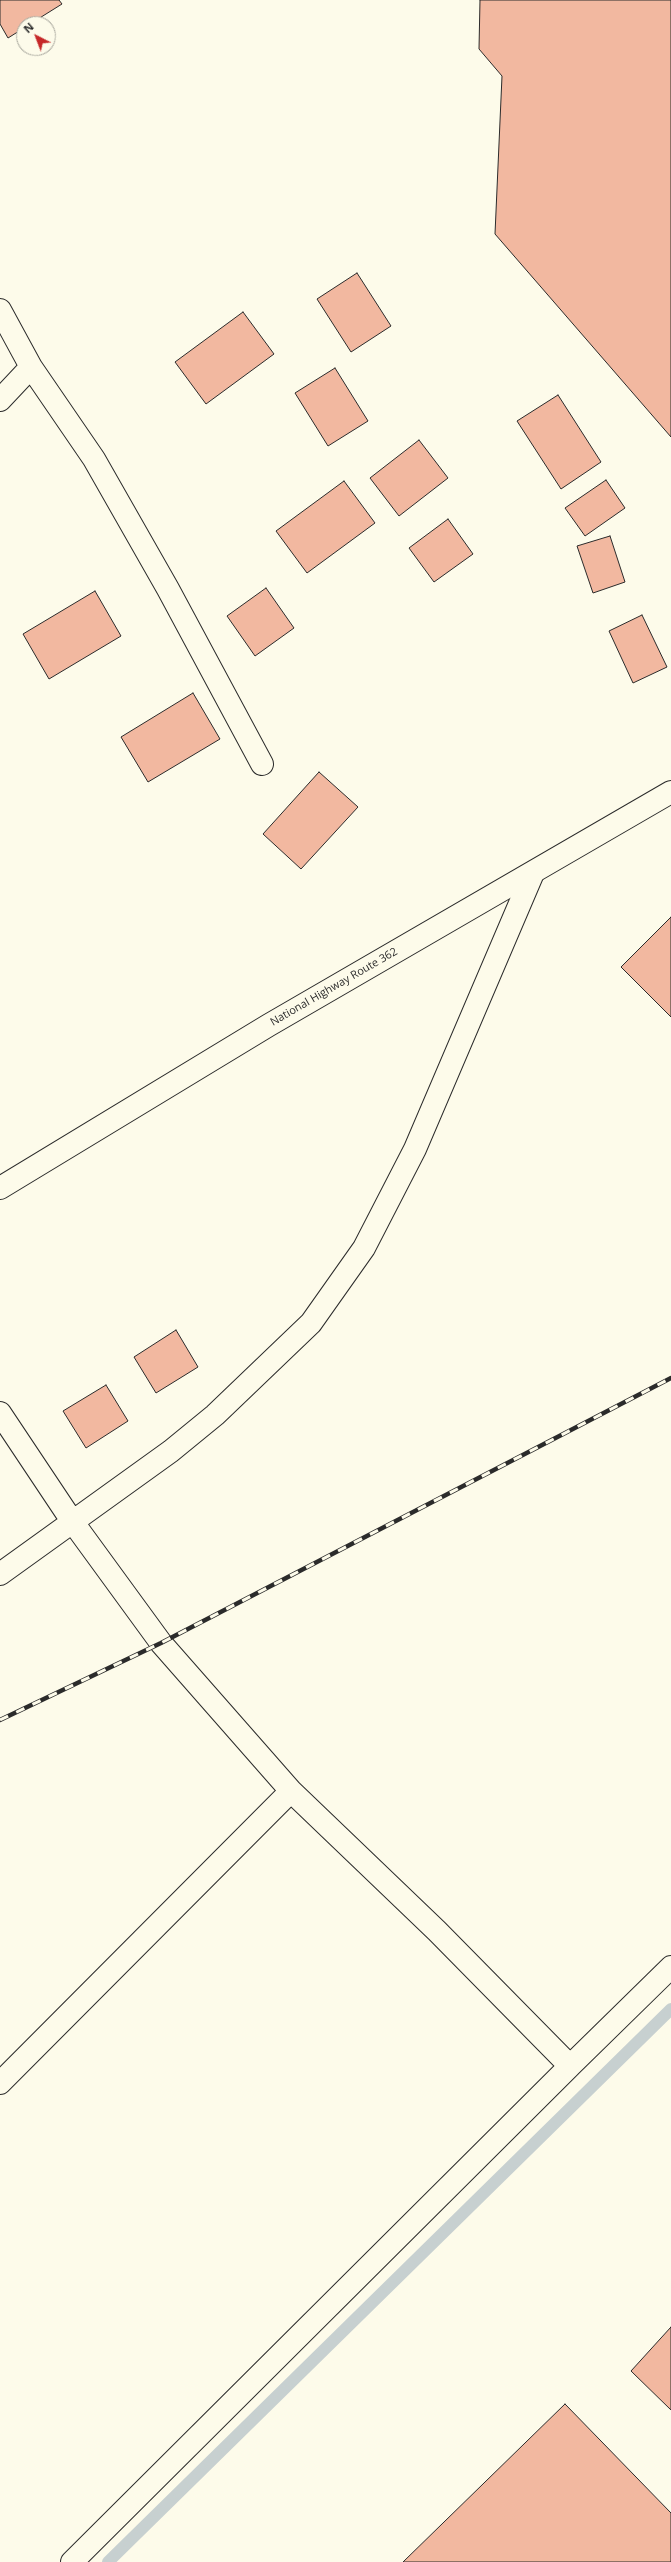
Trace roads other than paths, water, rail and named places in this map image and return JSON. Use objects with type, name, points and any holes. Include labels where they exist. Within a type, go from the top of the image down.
[{"type":"main road","points":[[0,310],[31,367],[94,459],[262,764]]},
{"type":"main road","points":[[0,400],[31,367]]},
{"type":"main road","name":"National Highway Route 362","points":[[0,1188],[262,1029],[671,792]]},
{"type":"main road","points":[[0,1574],[171,1451],[215,1415],[315,1317],[364,1248],[415,1149],[533,873]]},
{"type":"main road","points":[[0,1413],[72,1522],[161,1643],[292,1791],[437,1931],[570,2066]]},
{"type":"main road","points":[[0,2083],[292,1791]]},
{"type":"main road","points":[[72,2562],[671,1967]]},
{"type":"waterway","points":[[108,2562],[671,2009]]},
{"type":"railway","points":[[0,1720],[161,1643],[671,1378]]}]
